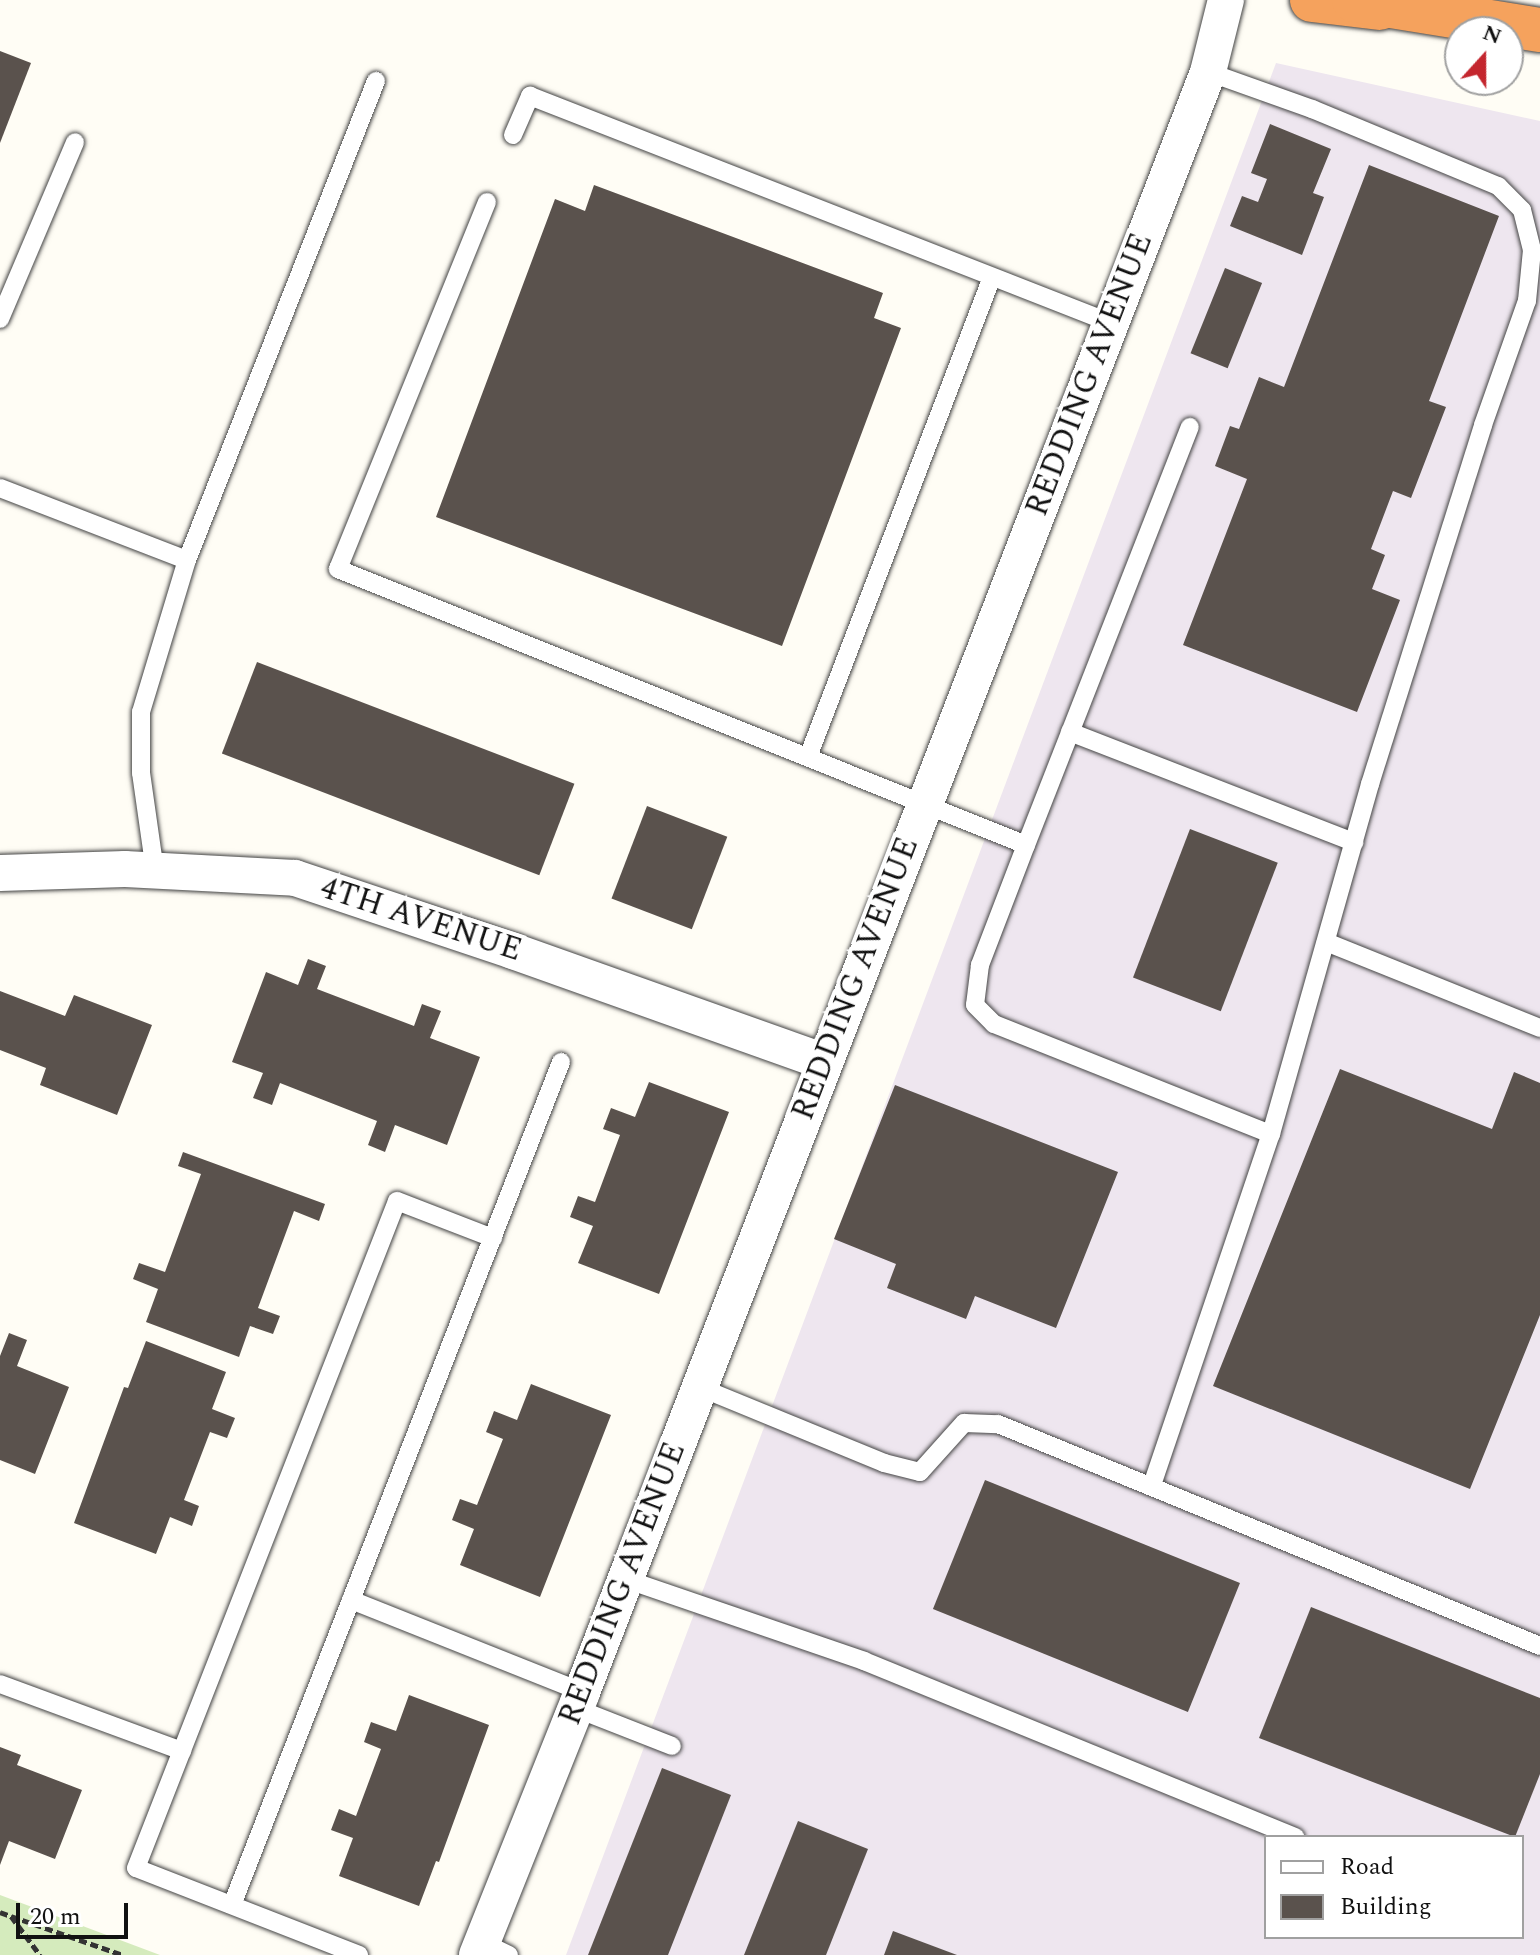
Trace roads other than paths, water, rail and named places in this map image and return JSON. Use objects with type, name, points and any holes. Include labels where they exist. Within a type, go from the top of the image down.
[{"type":"highway","points":[[1312,0],[1426,13]]},
{"type":"highway","points":[[1354,0],[1540,30]]},
{"type":"street","name":"REDDING AVENUE","points":[[489,1951],[625,1579],[922,804],[1208,72],[1226,0]]},
{"type":"street","name":"4TH AVENUE","points":[[0,873],[155,871],[295,878],[513,951],[825,1062]]},
{"type":"lane","points":[[1152,1485],[1271,1134],[1354,842],[1483,425],[1527,301],[1532,250],[1522,210],[1498,186],[1312,109],[1208,72]]},
{"type":"lane","points":[[155,871],[141,773],[141,712],[187,560],[376,81]]},
{"type":"lane","points":[[513,135],[530,96],[1111,323]]},
{"type":"lane","points":[[0,319],[75,142]]},
{"type":"lane","points":[[487,202],[338,569],[1026,845]]},
{"type":"lane","points":[[808,757],[992,277]]},
{"type":"lane","points":[[1190,427],[980,965],[975,1005],[994,1024],[1271,1134]]},
{"type":"lane","points":[[0,488],[187,560]]},
{"type":"lane","points":[[1070,732],[1354,842]]},
{"type":"lane","points":[[1326,942],[1540,1028]]},
{"type":"lane","points":[[232,1905],[561,1062]]},
{"type":"lane","points":[[359,1955],[136,1868],[397,1201],[493,1238]]},
{"type":"lane","points":[[699,1387],[884,1463],[920,1472],[964,1423],[998,1424],[1540,1646]]},
{"type":"lane","points":[[625,1579],[864,1661],[1290,1835]]},
{"type":"lane","points":[[351,1600],[579,1700],[672,1746]]},
{"type":"lane","points":[[0,1684],[182,1751]]}]
